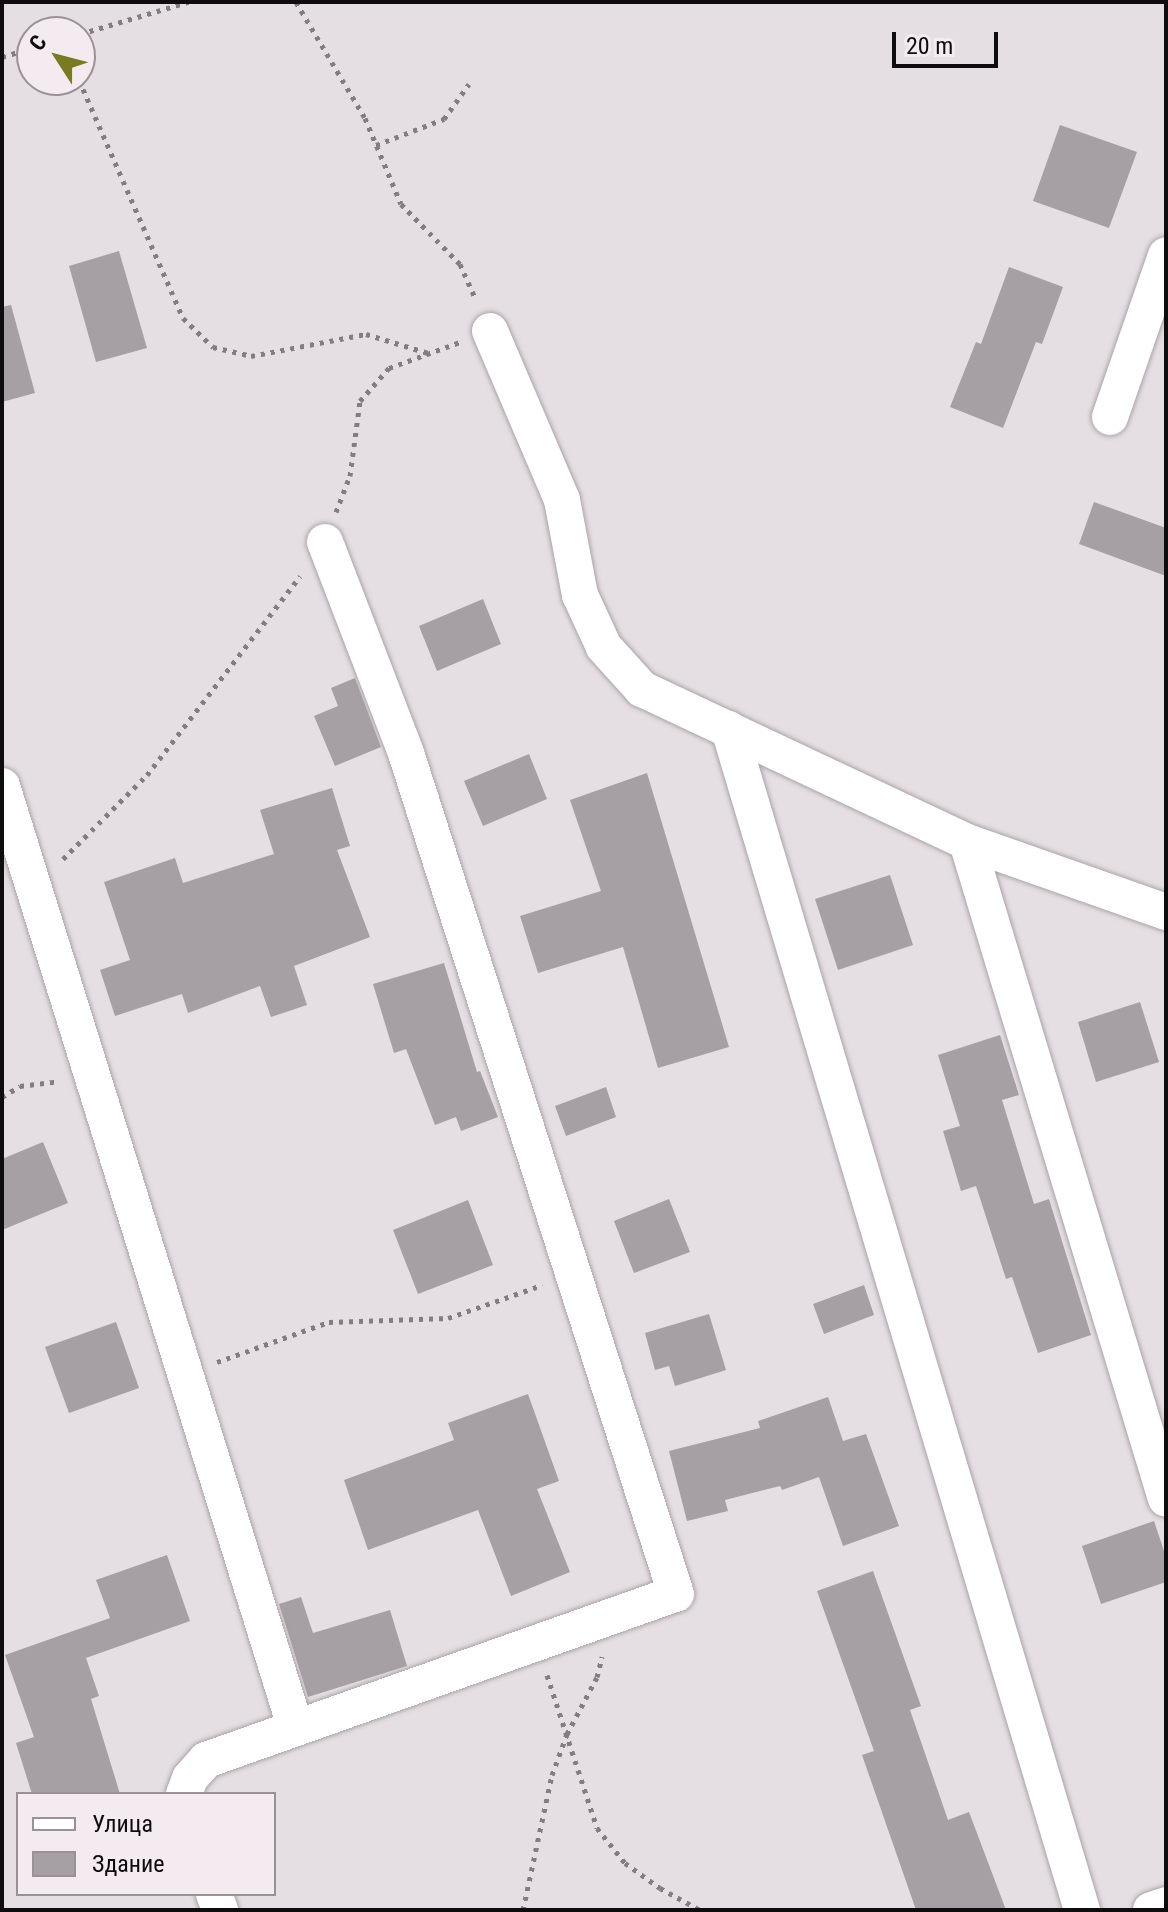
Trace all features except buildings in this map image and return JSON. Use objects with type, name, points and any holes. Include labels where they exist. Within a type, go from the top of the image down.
[{"type":"street","points":[[1110,417],[1166,255]]},
{"type":"street","points":[[490,331],[562,500],[580,595],[604,647],[642,689],[967,842],[1166,912]]},
{"type":"street","points":[[185,1792],[190,1778],[206,1760],[295,1726],[676,1594],[406,753],[325,542]]},
{"type":"street","points":[[729,729],[1082,1910]]},
{"type":"street","points":[[2,786],[295,1726]]},
{"type":"street","points":[[967,842],[1166,1499]]},
{"type":"street","points":[[1151,1910],[1166,1905]]},
{"type":"path","points":[[96,29],[188,2]]},
{"type":"path","points":[[33,887],[147,775],[325,542],[350,476],[360,401],[389,368],[490,331],[460,264],[401,204],[365,118],[296,2]]},
{"type":"path","points":[[376,145],[444,119],[469,84]]},
{"type":"path","points":[[86,96],[183,318],[213,347],[251,356],[366,334],[429,353]]},
{"type":"path","points":[[2,1097],[20,1086],[93,1077]]},
{"type":"path","points":[[185,1374],[329,1322],[448,1318],[573,1274]]},
{"type":"path","points":[[523,1910],[552,1775],[567,1734],[597,1677],[612,1616]]},
{"type":"path","points":[[536,1643],[597,1828],[625,1863],[660,1888],[700,1910]]}]
